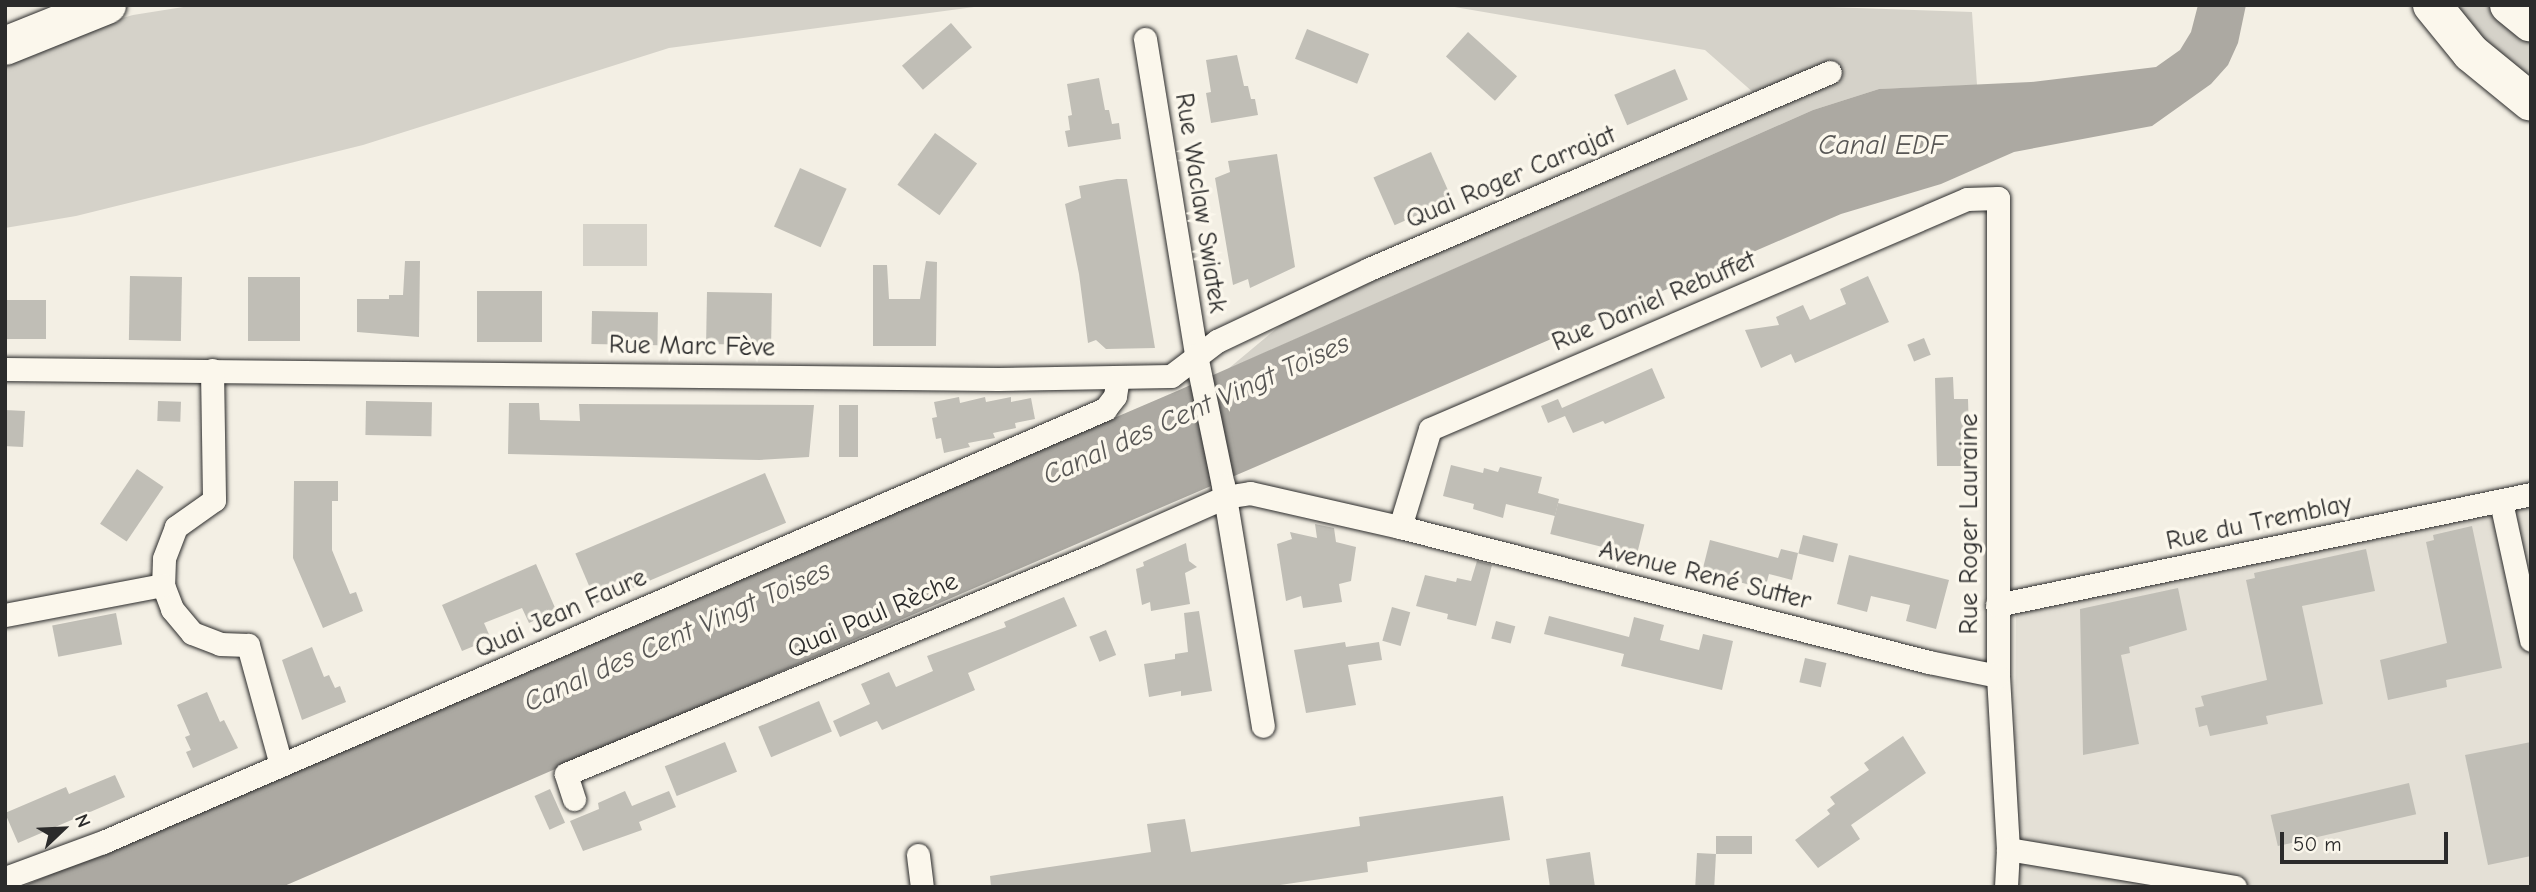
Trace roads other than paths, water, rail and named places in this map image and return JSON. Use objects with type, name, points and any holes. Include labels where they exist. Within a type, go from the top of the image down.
[{"type":"highway","points":[[5,46],[107,5]]},
{"type":"highway","points":[[2432,5],[2471,53],[2531,102]]},
{"type":"highway","points":[[2510,5],[2531,23]]},
{"type":"street","name":"Rue Waclaw Swiatek","points":[[1144,39],[1263,726]]},
{"type":"street","name":"Quai Roger Carrajat","points":[[1171,376],[1199,365],[1217,341],[1368,269],[1830,72]]},
{"type":"street","name":"Rue Daniel Rebuffet","points":[[1400,527],[1430,429],[1967,198],[1997,198]]},
{"type":"street","name":"Rue Roger Lauraine","points":[[1997,198],[1997,605],[1998,676],[2008,849],[2006,887]]},
{"type":"street","name":"Rue Marc Fève","points":[[5,369],[1118,378],[1171,376]]},
{"type":"street","points":[[212,370],[214,499],[176,527],[164,559],[163,585],[172,610],[192,633],[220,644],[247,645],[281,765]]},
{"type":"street","name":"Quai Jean Faure","points":[[5,878],[103,842],[1105,409],[1115,396],[1118,378]]},
{"type":"street","name":"Avenue René Sutter","points":[[1224,491],[1250,493],[1400,527],[1929,662],[1998,676]]},
{"type":"street","name":"Quai Paul Rèche","points":[[574,799],[565,774],[1096,554],[1224,491]]},
{"type":"street","name":"Rue du Tremblay","points":[[1997,605],[2531,494]]},
{"type":"street","points":[[2501,502],[2531,640]]},
{"type":"street","points":[[5,615],[163,585]]},
{"type":"street","points":[[2008,849],[2235,887]]},
{"type":"street","points":[[918,855],[922,887]]},
{"type":"water","name":"Canal EDF","points":[[2198,5],[2246,5],[2238,43],[2228,65],[2211,84],[2152,126],[2014,152],[1941,184],[1841,214],[282,887],[21,887],[1177,391],[1813,110],[1879,89],[2031,82],[2156,67],[2180,50],[2191,32]]},
{"type":"water label","name":"Canal des Cent Vingt Toises","points":[[1196,409]]},
{"type":"water label","name":"Canal des Cent Vingt Toises","points":[[677,636]]}]
